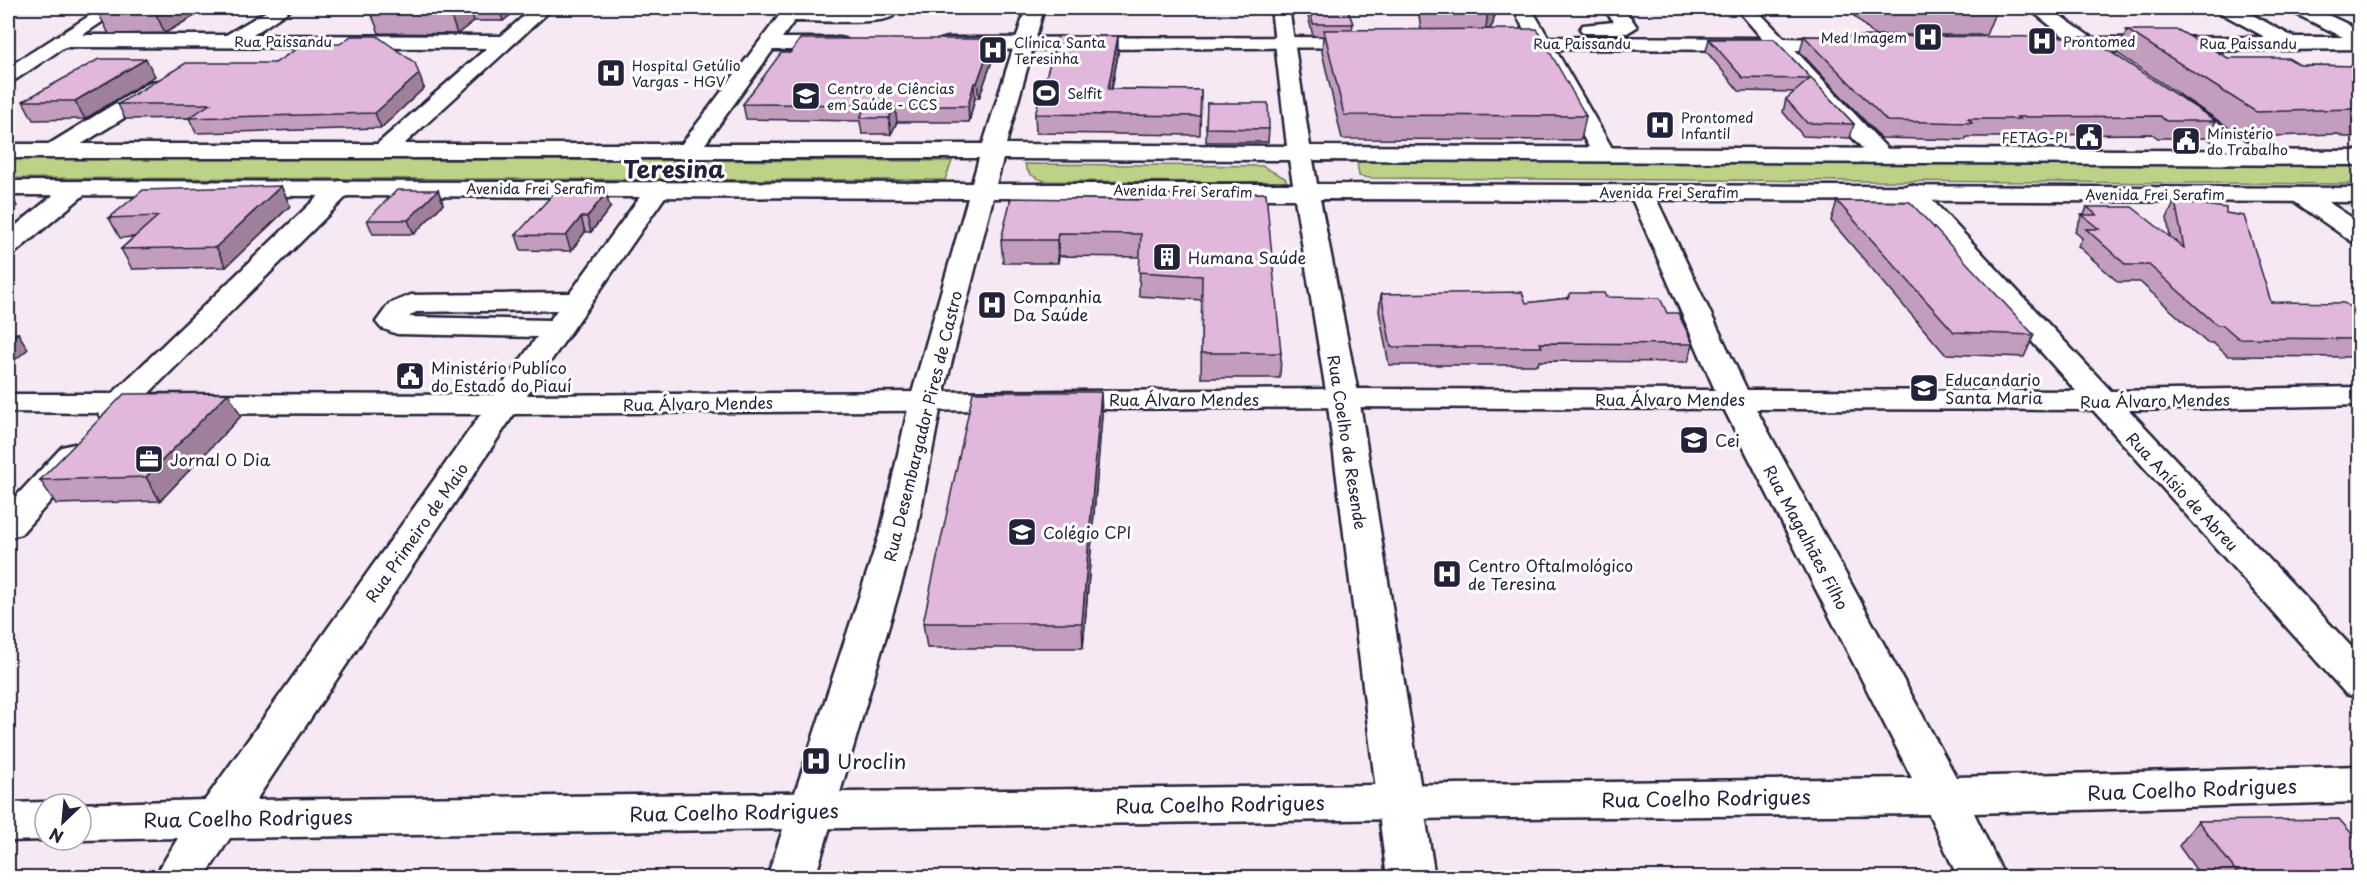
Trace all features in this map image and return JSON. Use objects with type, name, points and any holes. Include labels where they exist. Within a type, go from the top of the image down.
[{"type":"street","points":[[8,58],[90,8]]},
{"type":"street","points":[[8,76],[114,8]]},
{"type":"street","points":[[202,59],[284,8]]},
{"type":"street","points":[[383,150],[544,8]]},
{"type":"street","points":[[689,150],[791,11],[878,15],[886,12],[886,8]]},
{"type":"street","name":"Rua Desembargador Pires de Castro","points":[[791,878],[899,530],[926,400],[992,154],[1035,8]]},
{"type":"street","name":"Rua Coelho de Resende","points":[[1280,8],[1306,192],[1343,398],[1411,878]]},
{"type":"street","points":[[1522,8],[1604,155]]},
{"type":"street","points":[[1576,29],[1627,27],[1615,8],[1612,8]]},
{"type":"street","points":[[1745,8],[1881,155]]},
{"type":"street","points":[[2037,8],[2114,63]]},
{"type":"street","points":[[2246,8],[2226,8],[2291,44]]},
{"type":"street","points":[[2257,8],[2328,43]]},
{"type":"street","points":[[2299,8],[2360,39]]},
{"type":"street","name":"Rua Paissandu","points":[[62,41],[504,42]]},
{"type":"street","points":[[932,44],[1390,43]]},
{"type":"street","name":"Rua Paissandu","points":[[1484,43],[1871,44]]},
{"type":"street","name":"Rua Paissandu","points":[[2031,44],[2360,43]]},
{"type":"street","points":[[768,44],[861,44]]},
{"type":"street","points":[[54,151],[172,78]]},
{"type":"street","points":[[2161,94],[2255,158]]},
{"type":"street","points":[[8,151],[689,150],[992,154],[2360,158]]},
{"type":"street","name":"Avenida Frei Serafim","points":[[8,188],[659,188],[2360,195]]},
{"type":"street","points":[[8,526],[120,404],[341,188]]},
{"type":"street","name":"Rua Primeiro de Maio","points":[[177,878],[504,405],[659,188]]},
{"type":"street","points":[[8,245],[76,189]]},
{"type":"street","name":"Rua Magalhães Filho","points":[[1641,192],[1735,399],[1943,796],[1982,878]]},
{"type":"street","name":"Rua Anísio de Abreu","points":[[1911,192],[2360,683]]},
{"type":"street","points":[[2301,195],[2360,235]]},
{"type":"street","points":[[558,329],[397,325],[391,322],[399,310],[418,303],[578,301]]},
{"type":"street","name":"Rua Álvaro Mendes","points":[[8,403],[504,405],[1343,398],[2101,402],[2360,396]]},
{"type":"street","name":"Rua Coelho Rodrigues","points":[[93,821],[1400,801],[1943,796],[2360,784]]},
{"type":"street","points":[[8,822],[33,821]]},
{"type":"green space","points":[[8,159],[952,161],[945,180],[8,178]]},
{"type":"green space","points":[[1363,160],[2359,163],[2360,184],[1370,178],[1359,176],[1357,162]]},
{"type":"green space","points":[[1025,164],[1262,166],[1285,178],[1287,182],[1045,181],[1030,173]]},
{"type":"building","points":[[1309,8],[1347,8],[1353,24],[1313,24]]},
{"type":"building","points":[[1424,8],[1491,8],[1488,11],[1424,11]]},
{"type":"building","points":[[1537,29],[1586,116],[1344,115],[1324,30]]},
{"type":"building","points":[[2127,30],[2178,30],[2228,58],[2288,58],[2300,65],[2360,66],[2360,113],[2352,109],[2256,112]]},
{"type":"building","points":[[351,36],[377,36],[415,63],[419,74],[375,113],[189,118],[210,104],[118,104],[186,63],[275,63],[304,44],[340,44]]},
{"type":"building","points":[[1058,36],[1118,36],[1108,89],[1201,90],[1200,116],[1035,114]]},
{"type":"building","points":[[1804,36],[2088,37],[2216,121],[2166,121],[2160,116],[1968,119],[1972,123],[1887,121]]},
{"type":"building","points":[[800,39],[985,39],[983,43],[991,43],[977,83],[974,83],[968,106],[895,106],[889,118],[860,118],[866,105],[743,104],[781,53],[790,53]]},
{"type":"building","points":[[1709,39],[1774,39],[1854,124],[1807,123],[1786,99],[1810,79],[1743,78]]},
{"type":"building","points":[[99,59],[146,59],[75,101],[23,101]]},
{"type":"building","points":[[1207,103],[1268,103],[1269,129],[1206,128]]},
{"type":"building","points":[[281,186],[216,247],[121,249],[158,216],[109,218],[143,190]]},
{"type":"building","points":[[397,190],[438,190],[408,220],[367,220]]},
{"type":"building","points":[[554,193],[606,193],[587,217],[581,217],[566,236],[516,235]]},
{"type":"building","points":[[1266,193],[1281,353],[1201,353],[1202,276],[1139,272],[1141,234],[1058,233],[1057,240],[1001,240],[1011,198],[1143,200],[1143,195]]},
{"type":"building","points":[[1837,201],[1910,202],[2034,335],[1954,332]]},
{"type":"building","points":[[2175,201],[2226,208],[2226,213],[2244,216],[2271,302],[2344,303],[2360,314],[2360,339],[2238,338],[2223,325],[2217,325],[2149,265],[2126,265],[2086,229],[2099,229],[2082,215],[2097,215],[2087,207],[2132,207],[2184,248]]},
{"type":"building","points":[[1522,292],[1526,303],[1568,298],[1571,293],[1604,293],[1606,297],[1660,298],[1667,313],[1678,313],[1693,344],[1540,343],[1542,347],[1391,347],[1381,294]]},
{"type":"building","points":[[8,333],[18,333],[8,342]]},
{"type":"building","name":"Colégio CPI","points":[[973,392],[1101,392],[1082,623],[923,623]]},
{"type":"building","points":[[228,393],[146,477],[40,480],[124,394]]},
{"type":"building","points":[[2339,819],[2360,843],[2360,878],[2241,878],[2198,821]]},
{"type":"railway","points":[[8,10],[12,8]]},
{"type":"place","name":"Med Imagem","points":[[1928,37]]},
{"type":"place","name":"Prontomed","points":[[2042,41]]},
{"type":"place","name":"Clínica Santa Teresinha","points":[[993,50]]},
{"type":"place","name":"Hospital Getúlio Vargas - HGV","points":[[611,73]]},
{"type":"place","name":"Selfit","points":[[1046,93]]},
{"type":"place","name":"Centro de Ciências em Saúde - CCS","points":[[806,96]]},
{"type":"place","name":"Prontomed Infantil","points":[[1660,125]]},
{"type":"place","name":"FETAG-PI","points":[[2089,137]]},
{"type":"place","name":"Ministério do Trabalho","points":[[2186,141]]},
{"type":"place","name":"Humana Saúde","points":[[1167,257]]},
{"type":"place","name":"Companhia Da Saúde","points":[[992,305]]},
{"type":"place","name":"Ministério Publíco do Estado do Piauí","points":[[410,376]]},
{"type":"place","name":"Educandario Santa Maria","points":[[1924,388]]},
{"type":"place","name":"Cei","points":[[1694,440]]},
{"type":"place","name":"Jornal O Dia","points":[[149,459]]},
{"type":"place","name":"Colégio CPI","points":[[1022,532]]},
{"type":"place","name":"Centro Oftalmológico de Teresina","points":[[1447,574]]},
{"type":"place","name":"Uroclin","points":[[816,761]]},
{"type":"district","name":"Teresina","points":[[674,168]]}]
